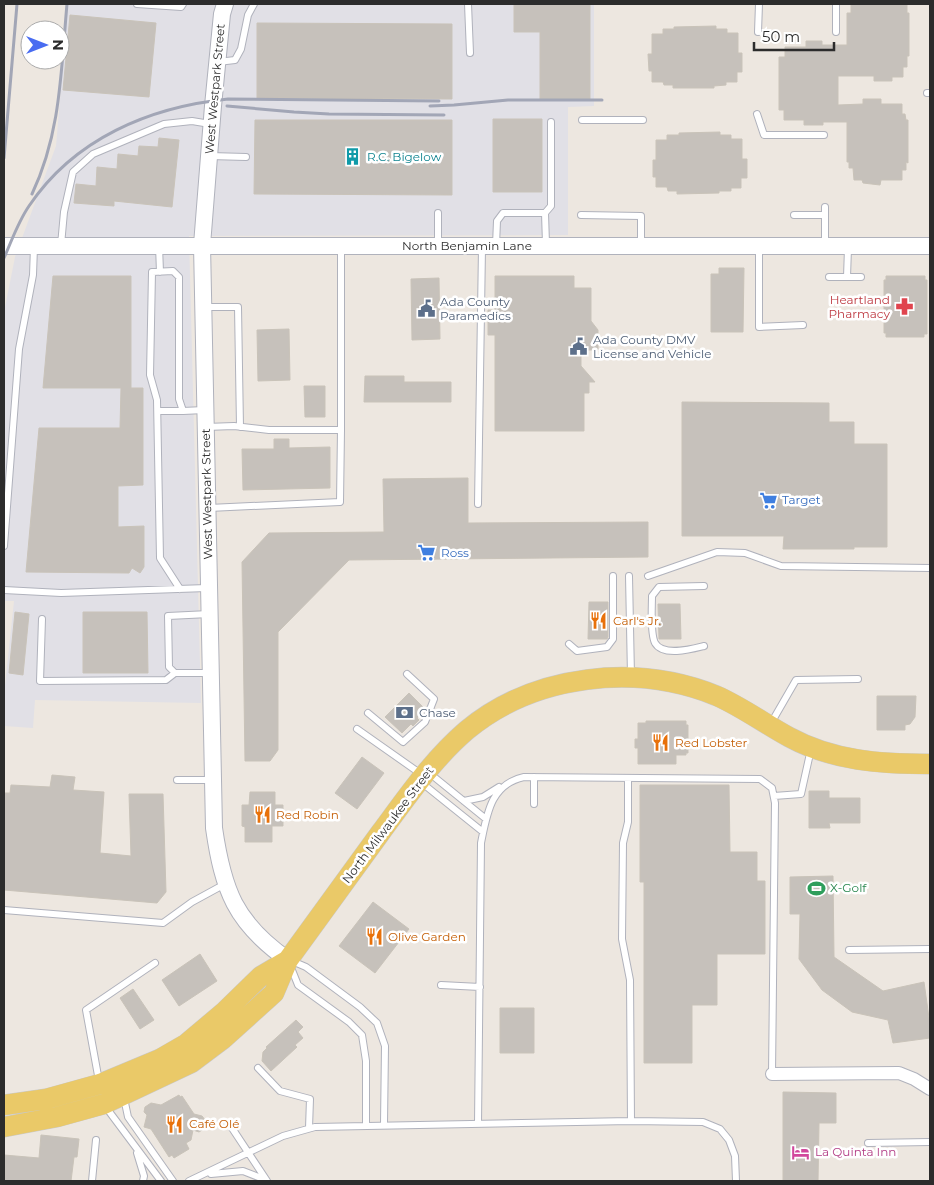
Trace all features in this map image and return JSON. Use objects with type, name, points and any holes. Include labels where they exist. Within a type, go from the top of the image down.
[{"type":"main road","name":"North Milwaukee Street","points":[[4,1127],[37,1121],[104,1104],[191,1064],[223,1039],[274,993],[288,960],[423,776],[468,730],[515,701],[536,692],[564,683],[590,679],[631,677],[670,682],[693,687],[717,696],[811,747],[862,761],[930,764]]},
{"type":"main road","name":"North Milwaukee Street","points":[[4,1105],[46,1099],[100,1084],[160,1059],[186,1044],[224,1012],[261,976],[288,960]]},
{"type":"main road","points":[[104,1104],[106,1098],[120,1087],[169,1063],[179,1056],[186,1044]]},
{"type":"main road","points":[[37,1121],[61,1108],[89,1097],[97,1091],[100,1084]]},
{"type":"main road","points":[[4,1095],[46,1099]]},
{"type":"street","name":"West Westpark Street","points":[[225,4],[222,14],[217,62],[202,245],[214,828],[226,884],[236,908],[267,944],[288,960]]},
{"type":"street","name":"North Benjamin Lane","points":[[4,246],[930,246]]},
{"type":"street","points":[[772,1074],[898,1073],[914,1079],[930,1089]]},
{"type":"lane","points":[[137,4],[181,8],[183,4]]},
{"type":"lane","points":[[217,62],[235,60],[239,54],[248,15],[254,4]]},
{"type":"lane","points":[[468,4],[470,53]]},
{"type":"lane","points":[[758,32],[759,4]]},
{"type":"lane","points":[[836,4],[836,32]]},
{"type":"lane","points":[[757,114],[764,135],[824,135]]},
{"type":"lane","points":[[582,120],[643,120]]},
{"type":"lane","points":[[61,245],[64,212],[73,172],[93,154],[164,124],[192,121],[211,125]]},
{"type":"lane","points":[[546,245],[545,213],[551,206],[551,122]]},
{"type":"lane","points":[[209,156],[246,157]]},
{"type":"lane","points":[[825,207],[825,246]]},
{"type":"lane","points":[[438,213],[438,246]]},
{"type":"lane","points":[[478,504],[489,246],[497,221],[503,213],[545,213]]},
{"type":"lane","points":[[581,215],[641,216],[641,246]]},
{"type":"lane","points":[[794,215],[825,215]]},
{"type":"lane","points":[[159,245],[160,272]]},
{"type":"lane","points":[[207,508],[340,502],[341,245]]},
{"type":"lane","points":[[4,546],[19,349],[33,275],[34,246]]},
{"type":"lane","points":[[759,246],[759,327],[803,325]]},
{"type":"lane","points":[[847,276],[848,247]]},
{"type":"lane","points":[[180,589],[160,558],[158,411],[150,375],[152,272],[173,271],[179,277],[179,399],[183,411]]},
{"type":"lane","points":[[829,276],[861,276]]},
{"type":"lane","points":[[203,308],[238,306],[240,426]]},
{"type":"lane","points":[[158,411],[183,411],[240,426],[269,430],[341,430]]},
{"type":"lane","points":[[648,576],[717,552],[745,553],[781,566],[930,568]]},
{"type":"lane","points":[[570,644],[577,651],[607,647],[614,639],[613,576]]},
{"type":"lane","points":[[629,576],[631,677]]},
{"type":"lane","points":[[704,586],[659,587],[652,596],[653,635],[656,644],[663,650],[688,651],[704,646]]},
{"type":"lane","points":[[4,590],[61,593],[209,588]]},
{"type":"lane","points":[[175,673],[169,667],[168,616],[210,614]]},
{"type":"lane","points":[[42,619],[40,681],[166,680],[175,673],[211,673]]},
{"type":"lane","points":[[368,712],[403,742],[425,722],[434,698],[407,674]]},
{"type":"lane","points":[[770,726],[796,680],[858,680]]},
{"type":"lane","points":[[357,729],[486,818]]},
{"type":"lane","points":[[774,796],[802,794],[811,747]]},
{"type":"lane","points":[[423,776],[483,832]]},
{"type":"lane","points":[[464,801],[483,797],[513,779],[534,777],[760,779],[772,788],[775,803],[772,1074]]},
{"type":"lane","points":[[534,777],[534,804]]},
{"type":"lane","points":[[628,778],[628,822],[623,843],[622,939],[630,980],[631,1121]]},
{"type":"lane","points":[[177,780],[213,780]]},
{"type":"lane","points":[[478,1124],[481,843],[486,818],[495,795],[502,786]]},
{"type":"lane","points":[[4,910],[163,923],[192,902],[226,884]]},
{"type":"lane","points":[[849,950],[930,949]]},
{"type":"lane","points":[[288,960],[306,967],[360,1007],[377,1023],[384,1046],[384,1124]]},
{"type":"lane","points":[[288,960],[298,985],[349,1022],[362,1035],[366,1061],[366,1125]]},
{"type":"lane","points":[[100,1084],[86,1010],[155,963]]},
{"type":"lane","points":[[441,985],[480,987]]},
{"type":"lane","points":[[258,1068],[280,1090],[310,1099],[309,1128]]},
{"type":"lane","points":[[124,1095],[128,1118],[173,1181]]},
{"type":"lane","points":[[104,1104],[161,1181]]},
{"type":"lane","points":[[189,1181],[283,1136],[309,1128],[384,1124],[631,1121],[703,1122],[720,1129],[729,1140],[735,1156],[736,1181]]},
{"type":"lane","points":[[230,1125],[250,1152],[267,1180]]},
{"type":"lane","points":[[92,1181],[96,1140]]},
{"type":"lane","points":[[868,1142],[930,1142]]},
{"type":"lane","points":[[135,1147],[144,1176],[143,1181]]},
{"type":"lane","points":[[202,1175],[244,1171],[267,1180]]},
{"type":"shaded area","points":[[68,4],[594,4],[594,106],[568,107],[568,235],[189,236],[201,703],[35,700],[33,728],[4,726],[4,695],[14,601],[4,601],[4,312],[15,257],[56,146],[62,70],[70,70],[70,20],[67,20]]},
{"type":"building","points":[[514,4],[590,4],[590,99],[540,99],[540,32],[514,32]]},
{"type":"building","points":[[851,4],[907,4],[907,13],[909,13],[909,56],[907,56],[907,67],[903,67],[903,77],[892,77],[892,81],[874,81],[874,76],[838,76],[838,105],[863,104],[863,99],[881,99],[881,104],[902,104],[902,114],[905,114],[906,120],[908,120],[908,163],[906,162],[906,170],[902,170],[902,180],[881,180],[880,185],[863,183],[862,180],[854,180],[853,168],[849,168],[849,162],[847,162],[847,122],[823,122],[823,125],[804,125],[804,120],[784,120],[784,110],[779,110],[779,57],[785,57],[785,47],[806,47],[806,41],[822,41],[822,45],[847,45],[847,13],[851,13]]},
{"type":"building","points":[[70,15],[156,23],[149,97],[63,90],[65,70],[70,70]]},
{"type":"building","points":[[257,23],[452,24],[452,99],[257,98]]},
{"type":"building","points":[[716,26],[716,29],[727,29],[727,33],[738,33],[738,53],[742,53],[742,72],[737,72],[737,82],[726,82],[726,85],[714,86],[714,88],[673,88],[673,85],[664,85],[663,82],[652,82],[652,71],[649,71],[648,54],[652,54],[652,34],[663,34],[663,29],[674,29],[674,27]]},
{"type":"building","points":[[493,119],[542,119],[542,192],[493,192]]},
{"type":"building","name":"R.C. Bigelow","points":[[255,120],[452,120],[452,195],[254,194]]},
{"type":"building","points":[[720,132],[720,135],[731,135],[731,139],[742,139],[742,159],[747,159],[747,178],[741,178],[741,188],[731,188],[731,191],[719,191],[719,193],[677,194],[677,191],[668,191],[667,187],[656,187],[656,177],[653,177],[653,160],[656,160],[656,140],[667,140],[667,135],[679,135],[679,133]]},
{"type":"building","points":[[159,138],[179,140],[172,207],[114,201],[114,206],[74,203],[76,184],[96,186],[97,167],[117,169],[118,154],[138,156],[139,146],[158,147]]},
{"type":"building","points":[[719,268],[744,268],[743,332],[711,332],[711,274],[719,274]]},
{"type":"building","points":[[53,276],[131,276],[131,388],[143,388],[143,485],[118,486],[118,527],[144,526],[144,567],[140,573],[132,568],[129,573],[26,572],[39,428],[120,428],[121,388],[43,388]]},
{"type":"building","points":[[495,276],[574,276],[574,288],[591,288],[591,321],[598,330],[598,350],[584,350],[584,355],[581,355],[581,366],[595,382],[589,382],[589,393],[584,393],[584,431],[495,431],[495,335],[488,335],[488,310],[495,310]]},
{"type":"building","name":"Heartland Pharmacy","points":[[886,276],[925,276],[925,280],[927,280],[927,334],[924,334],[924,337],[886,337],[886,333],[884,333],[884,280],[886,280]]},
{"type":"building","name":"Ada County Paramedics","points":[[439,278],[440,339],[412,340],[411,279]]},
{"type":"building","points":[[289,329],[290,380],[258,381],[257,330]]},
{"type":"building","points":[[365,376],[404,376],[404,382],[451,382],[451,402],[364,402]]},
{"type":"building","points":[[304,386],[325,386],[325,417],[305,417]]},
{"type":"building","name":"Target","points":[[682,402],[829,403],[829,422],[854,422],[854,444],[887,444],[887,547],[783,549],[784,536],[682,536]]},
{"type":"building","points":[[274,439],[289,439],[289,448],[330,447],[330,488],[243,490],[242,449],[274,449]]},
{"type":"building","points":[[468,478],[468,523],[648,522],[648,557],[349,560],[278,632],[278,750],[270,761],[245,761],[242,562],[269,533],[384,532],[383,479]]},
{"type":"building","name":"Carl's Jr.","points":[[589,602],[608,602],[607,639],[588,639]]},
{"type":"building","points":[[658,604],[680,604],[681,639],[659,639]]},
{"type":"building","points":[[15,612],[29,614],[23,675],[9,673]]},
{"type":"building","points":[[83,612],[147,612],[148,673],[83,673]]},
{"type":"building","name":"Chase","points":[[409,693],[425,709],[417,718],[419,720],[413,726],[411,724],[402,733],[385,717]]},
{"type":"building","points":[[877,696],[916,696],[915,717],[910,724],[905,725],[905,730],[877,730]]},
{"type":"building","name":"Red Lobster","points":[[646,721],[686,721],[686,725],[688,725],[688,753],[686,755],[676,755],[676,764],[638,764],[638,748],[635,748],[635,739],[638,739],[638,723],[646,723]]},
{"type":"building","points":[[362,757],[384,773],[357,809],[335,793]]},
{"type":"building","points":[[52,775],[75,777],[73,790],[104,792],[100,853],[131,856],[129,794],[163,794],[166,892],[157,903],[4,890],[4,793],[10,793],[11,785],[50,787]]},
{"type":"building","points":[[640,785],[729,785],[730,852],[757,852],[757,881],[765,881],[765,954],[717,954],[717,1005],[692,1005],[692,1063],[644,1063],[644,882],[640,882]]},
{"type":"building","points":[[809,791],[829,791],[829,798],[860,798],[860,823],[829,823],[830,828],[809,828]]},
{"type":"building","name":"Red Robin","points":[[250,792],[275,792],[275,805],[283,805],[283,826],[272,826],[272,842],[245,842],[245,827],[242,826],[242,805],[249,805]]},
{"type":"building","points":[[833,876],[834,957],[883,991],[924,982],[930,1038],[893,1043],[888,1020],[852,1012],[822,990],[799,959],[800,914],[790,914],[790,877]]},
{"type":"building","name":"Olive Garden","points":[[373,902],[409,929],[375,973],[339,946]]},
{"type":"building","points":[[200,954],[217,981],[179,1006],[162,980]]},
{"type":"building","points":[[133,989],[154,1020],[140,1029],[120,998]]},
{"type":"building","points":[[500,1008],[534,1008],[534,1053],[500,1053]]},
{"type":"building","points":[[296,1020],[303,1027],[298,1032],[303,1038],[295,1045],[297,1047],[271,1071],[262,1061],[263,1052],[266,1047]]},
{"type":"building","name":"La Quinta Inn","points":[[783,1092],[836,1093],[836,1123],[819,1123],[818,1181],[783,1181]]},
{"type":"building","name":"Café Olé","points":[[179,1095],[180,1097],[182,1096],[194,1114],[202,1116],[206,1121],[205,1128],[199,1132],[193,1130],[191,1140],[186,1143],[189,1149],[174,1158],[172,1155],[169,1157],[151,1129],[144,1127],[147,1115],[144,1112],[145,1107],[151,1103],[161,1105]]},
{"type":"building","points":[[41,1135],[79,1139],[77,1157],[74,1157],[71,1181],[4,1181],[4,1155],[39,1158]]},
{"type":"railway","points":[[4,158],[17,4]]},
{"type":"railway","points":[[32,194],[42,171],[54,124],[61,77],[67,4]]},
{"type":"railway","points":[[4,258],[25,212],[47,182],[68,162],[91,145],[116,130],[142,119],[199,103],[228,99],[439,101]]},
{"type":"railway","points":[[430,106],[508,100],[602,100]]},
{"type":"railway","points":[[227,106],[329,114],[444,115]]},
{"type":"place","name":"R.C. Bigelow","points":[[353,157]]},
{"type":"place","name":"Heartland Pharmacy","points":[[904,307]]},
{"type":"place","name":"Ada County Paramedics","points":[[426,309]]},
{"type":"place","name":"Ada County DMV License and Vehicle","points":[[579,347]]},
{"type":"place","name":"Target","points":[[768,500]]},
{"type":"place","name":"Ross","points":[[427,553]]},
{"type":"place","name":"Carl's Jr.","points":[[599,621]]},
{"type":"place","name":"Chase","points":[[405,713]]},
{"type":"place","name":"Red Lobster","points":[[661,743]]},
{"type":"place","name":"Red Robin","points":[[262,815]]},
{"type":"place","name":"X-Golf","points":[[816,888]]},
{"type":"place","name":"Olive Garden","points":[[374,937]]},
{"type":"place","name":"Café Olé","points":[[175,1124]]},
{"type":"place","name":"La Quinta Inn","points":[[801,1152]]}]
